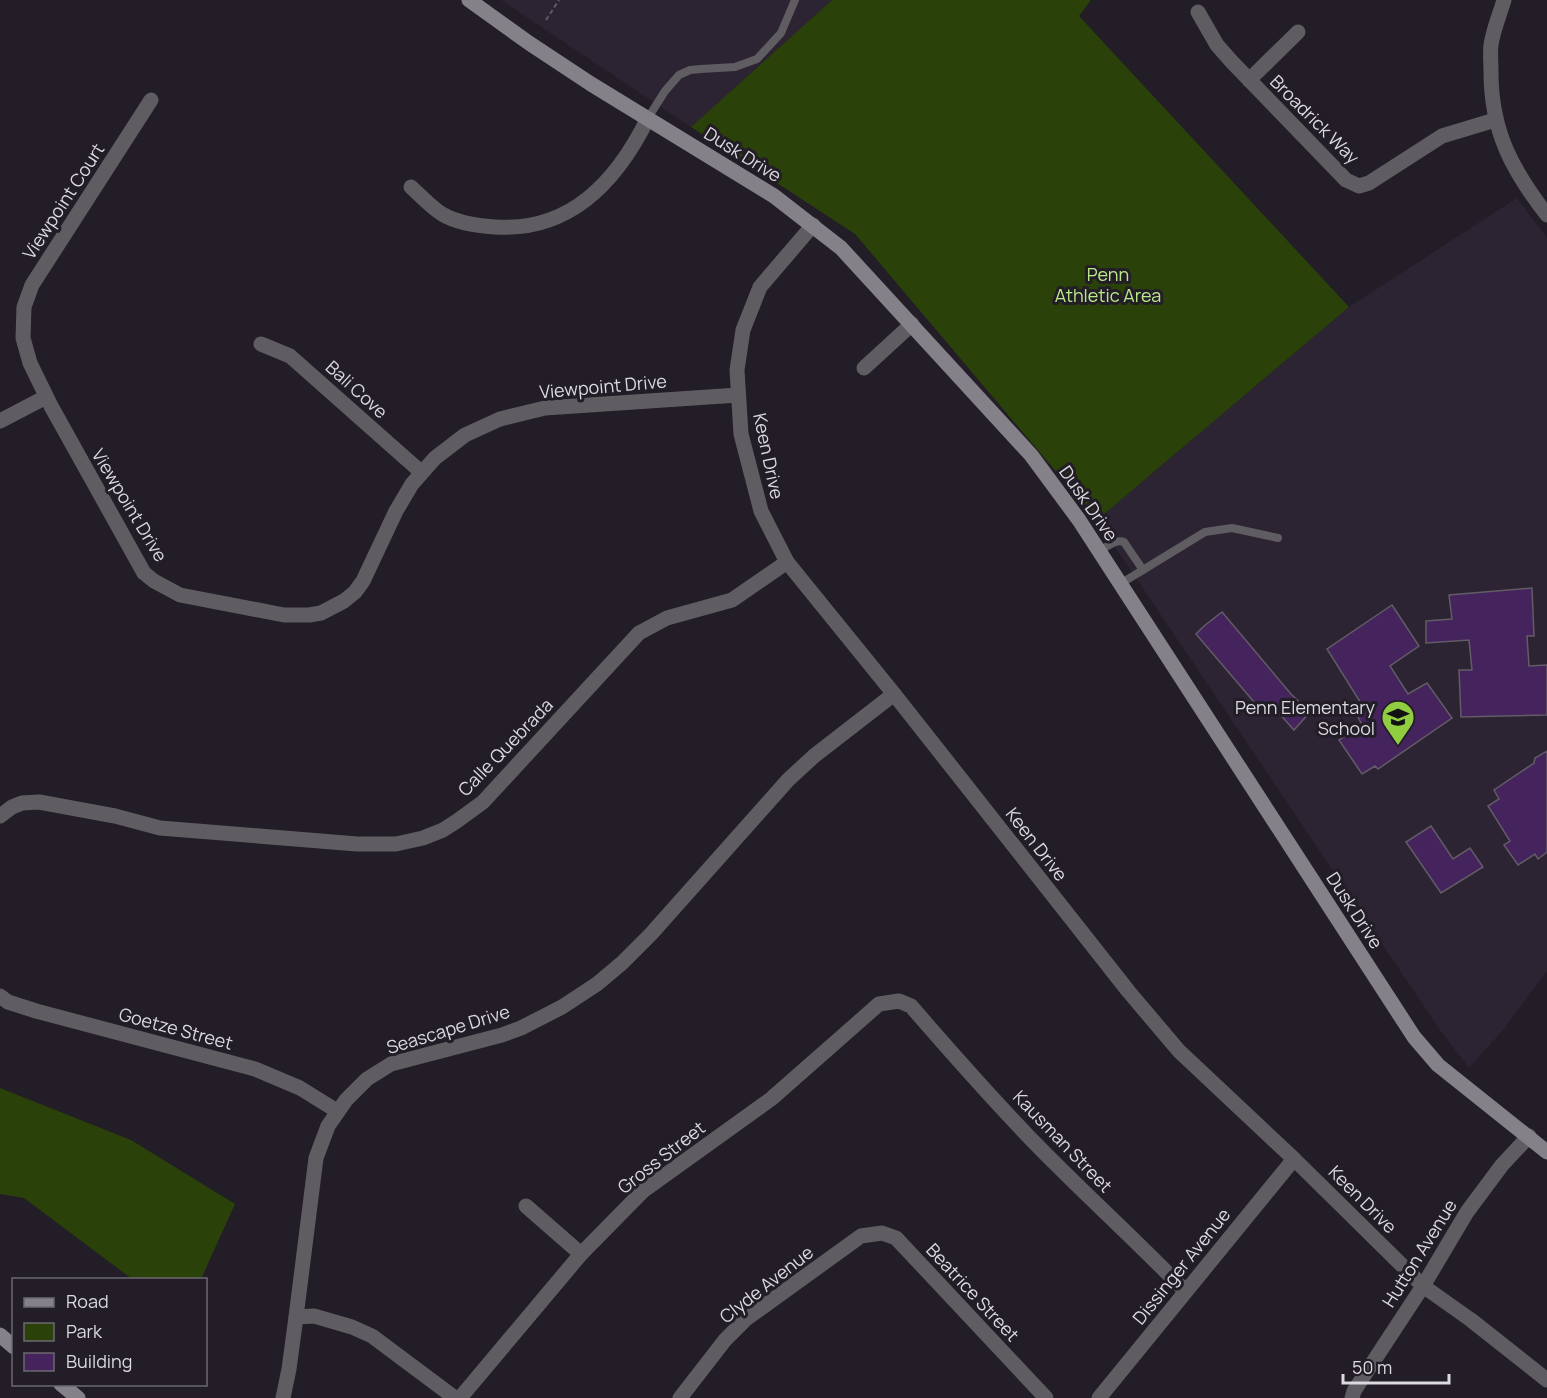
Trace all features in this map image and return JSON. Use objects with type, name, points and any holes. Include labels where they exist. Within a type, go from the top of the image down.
[{"type":"street","name":"Dusk Drive","points":[[469,0],[555,61],[774,196],[841,248],[1031,455],[1079,520],[1414,1037],[1438,1065],[1547,1152]]},
{"type":"street","points":[[1504,0],[1491,44],[1491,86],[1495,120],[1506,151],[1529,192],[1547,215]]},
{"type":"street","name":"Broadrick Way","points":[[1198,12],[1217,45],[1249,80],[1346,180],[1359,186],[1369,183],[1442,136],[1495,120]]},
{"type":"street","points":[[1249,80],[1298,32]]},
{"type":"street","name":"Viewpoint Court","points":[[46,398],[30,363],[23,338],[24,307],[32,285],[151,100]]},
{"type":"street","points":[[411,187],[442,213],[471,224],[486,227],[517,227],[547,221],[577,207],[603,186],[636,143],[648,118]]},
{"type":"street","name":"Keen Drive","points":[[813,225],[760,287],[743,330],[736,370],[741,434],[761,511],[787,562],[1129,992],[1179,1051],[1294,1159],[1423,1286],[1471,1320],[1547,1380]]},
{"type":"street","points":[[864,368],[912,324]]},
{"type":"street","name":"Bali Cove","points":[[261,344],[290,356],[422,472]]},
{"type":"street","name":"Viewpoint Drive","points":[[46,398],[144,573],[180,595],[296,616],[315,614],[332,608],[355,592],[363,581],[396,511],[412,484],[435,458],[474,430],[500,419],[545,408],[738,395]]},
{"type":"street","points":[[0,421],[46,398]]},
{"type":"street","name":"Calle Quebrada","points":[[0,816],[22,803],[39,801],[116,816],[160,828],[357,844],[396,844],[423,838],[442,830],[483,802],[639,633],[667,618],[732,600],[787,562]]},
{"type":"street","name":"Seascape Drive","points":[[283,1398],[289,1369],[316,1158],[321,1142],[337,1111],[356,1089],[392,1064],[521,1028],[562,1007],[597,984],[651,934],[788,780],[814,756],[894,694]]},
{"type":"street","name":"Goetze Street","points":[[0,996],[8,1002],[36,1011],[255,1069],[300,1088],[337,1111]]},
{"type":"street","name":"Gross Street","points":[[460,1398],[581,1254],[643,1191],[771,1100],[879,1004],[899,1001],[911,1006],[919,1014]]},
{"type":"street","name":"Kausman Street","points":[[919,1014],[1029,1136],[1185,1291]]},
{"type":"street","name":"Hutton Avenue","points":[[1352,1398],[1354,1391],[1423,1286],[1467,1212],[1502,1165],[1529,1137]]},
{"type":"street","name":"Dissinger Avenue","points":[[1099,1398],[1294,1159]]},
{"type":"street","points":[[526,1206],[581,1254]]},
{"type":"street","name":"Beatrice Street","points":[[861,1236],[882,1233],[896,1238],[1046,1398]]},
{"type":"street","name":"Clyde Avenue","points":[[680,1398],[725,1340],[746,1319],[861,1236]]},
{"type":"street","points":[[296,1317],[314,1316],[352,1327],[372,1336],[455,1398]]},
{"type":"street","points":[[0,1335],[12,1345]]},
{"type":"street","points":[[63,1386],[78,1398]]},
{"type":"lane","points":[[648,118],[664,92],[679,75],[690,70],[735,67],[757,59],[781,33],[795,0]]},
{"type":"lane","points":[[1120,584],[1204,532],[1232,528],[1278,538]]},
{"type":"lane","points":[[1100,552],[1120,540],[1124,542],[1143,570]]},
{"type":"path","points":[[546,20],[559,0]]},
{"type":"shaded area","points":[[501,0],[832,0],[691,127]]},
{"type":"shaded area","name":"Penn Elementary School","points":[[1517,198],[1547,238],[1547,971],[1503,1030],[1469,1068],[1440,1030],[1097,520],[1349,307]]},
{"type":"green space","name":"Penn Athletic Area","points":[[832,0],[1091,0],[1079,16],[1349,307],[1097,520],[855,234],[691,127]]},
{"type":"green space","points":[[0,1088],[131,1140],[235,1204],[201,1278],[131,1278],[24,1198],[0,1194]]},
{"type":"building","points":[[1532,588],[1534,636],[1527,636],[1529,666],[1547,665],[1547,715],[1461,717],[1459,670],[1472,670],[1469,640],[1426,643],[1426,621],[1452,619],[1449,595]]},
{"type":"building","points":[[1392,605],[1419,646],[1390,666],[1408,694],[1427,683],[1452,718],[1378,769],[1375,766],[1362,774],[1339,740],[1362,725],[1356,713],[1364,708],[1327,649]]},
{"type":"building","points":[[1222,612],[1291,694],[1310,712],[1294,730],[1269,702],[1260,709],[1196,634]]},
{"type":"building","points":[[1547,751],[1547,852],[1538,859],[1535,854],[1518,865],[1504,845],[1510,841],[1488,806],[1499,799],[1494,790],[1534,763],[1535,758]]},
{"type":"building","points":[[1431,826],[1453,859],[1470,848],[1483,867],[1441,893],[1406,842]]},
{"type":"place","name":"Penn Elementary School","points":[[1398,746]]}]
